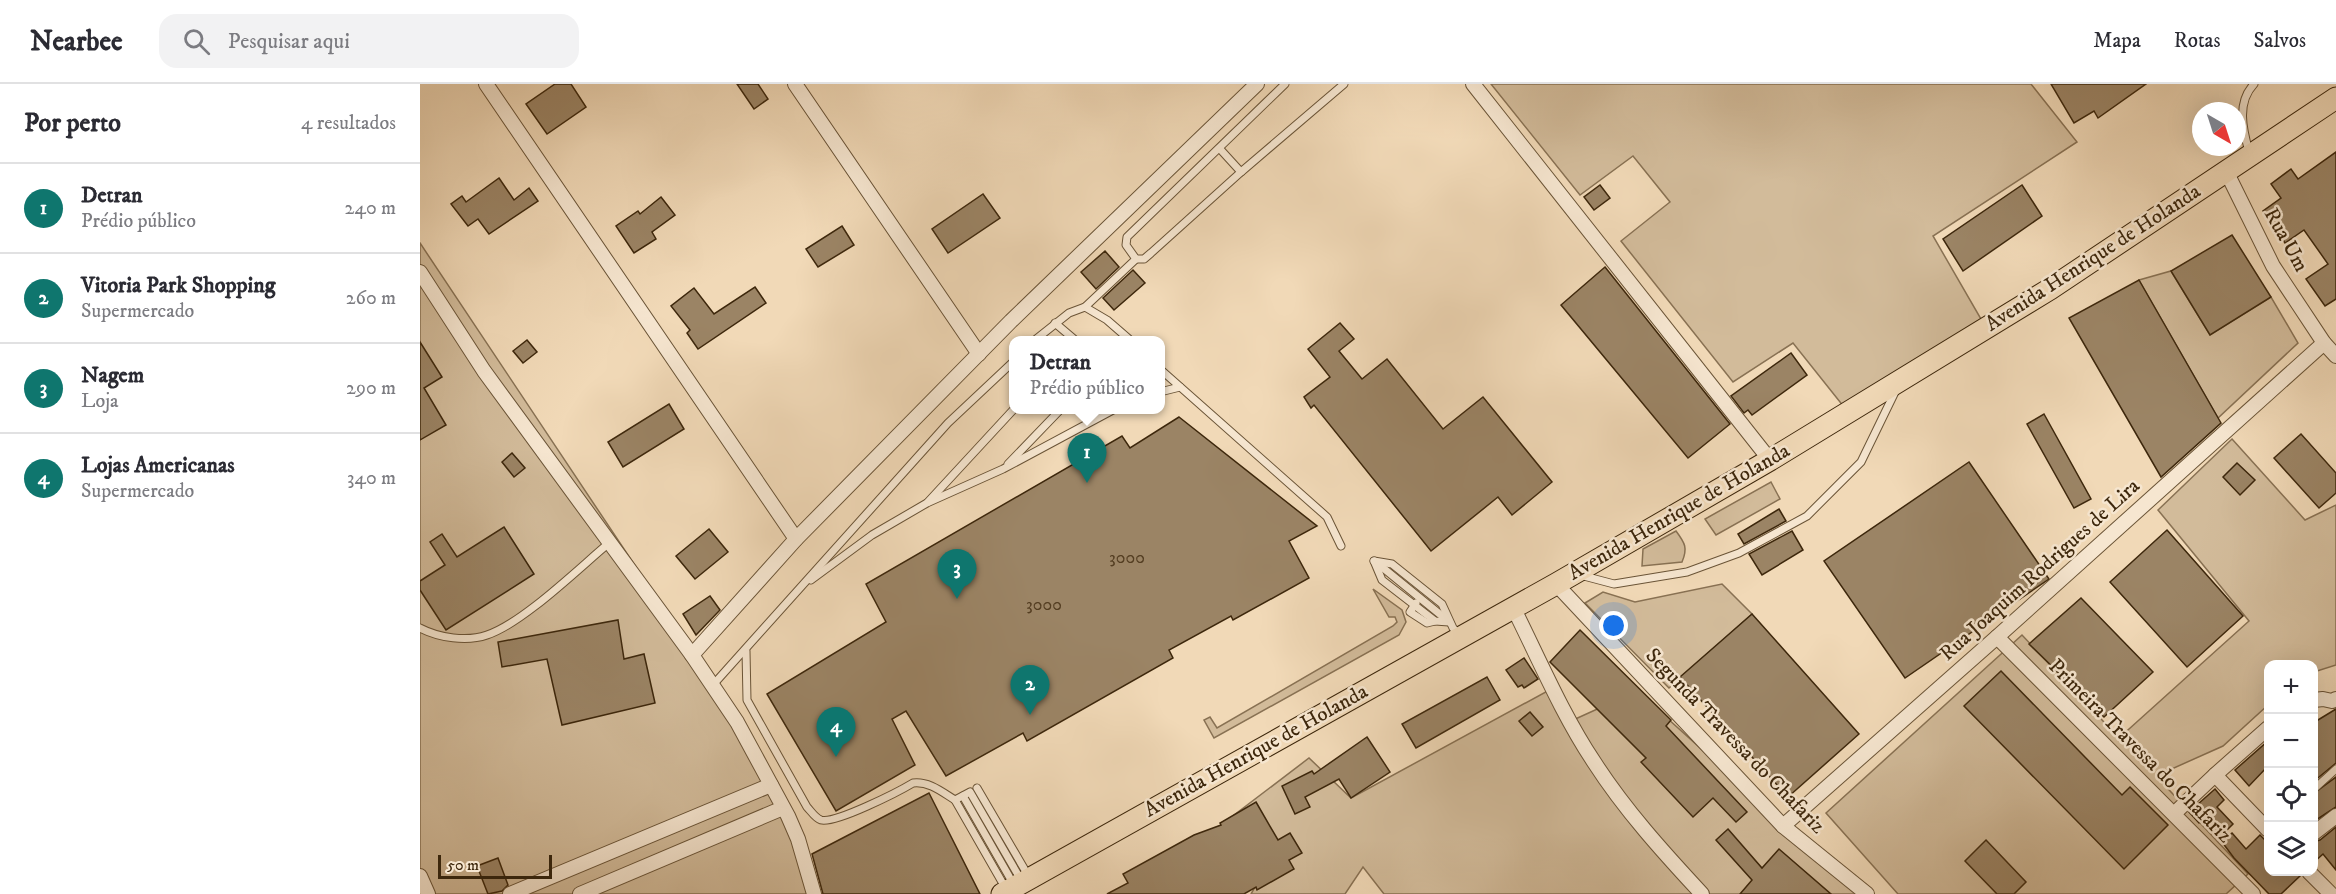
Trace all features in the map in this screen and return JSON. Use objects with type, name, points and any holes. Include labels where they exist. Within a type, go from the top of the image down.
[{"type":"main road","name":"Avenida Henrique de Holanda","points":[[1015,886],[1456,629],[1513,607],[1556,584],[1770,460],[2050,290],[2336,98]]},
{"type":"street","points":[[486,84],[795,539]]},
{"type":"street","points":[[795,84],[979,354]]},
{"type":"street","points":[[692,655],[795,539],[1011,321],[1257,84]]},
{"type":"street","points":[[1473,84],[1770,460]]},
{"type":"street","name":"Rua Um","points":[[2226,171],[2273,266],[2324,343],[2336,356]]},
{"type":"street","points":[[420,272],[484,371],[692,655],[737,722],[798,839],[814,894]]},
{"type":"street","name":"Rua Joaquim Rodrigues de Lira","points":[[1783,826],[2324,343]]},
{"type":"street","name":"Segunda Travessa do Chafariz","points":[[1556,584],[1783,826],[1866,894]]},
{"type":"street","points":[[1513,607],[1553,688],[1593,761],[1633,817],[1702,894]]},
{"type":"street","name":"Primeira Travessa do Chafariz","points":[[1997,637],[2253,894]]},
{"type":"street","points":[[2179,809],[2264,732]]},
{"type":"street","points":[[2215,775],[2264,826]]},
{"type":"street","points":[[510,894],[771,786]]},
{"type":"street","points":[[580,894],[783,808]]},
{"type":"street","points":[[2318,829],[2336,816]]},
{"type":"street","points":[[626,846],[638,870]]},
{"type":"street","points":[[420,876],[428,894]]},
{"type":"street","points":[[2313,876],[2331,894]]},
{"type":"lane","points":[[1136,259],[1126,245],[1127,237],[1286,84]]},
{"type":"lane","points":[[1040,336],[1069,313],[1084,307],[1136,259],[1144,259],[1344,84]]},
{"type":"lane","points":[[2250,155],[2244,133],[2242,106],[2254,84]]},
{"type":"lane","points":[[1220,149],[1241,172]]},
{"type":"lane","points":[[1084,307],[1107,320],[1125,336]]},
{"type":"lane","points":[[1055,323],[1070,336]]},
{"type":"lane","points":[[712,686],[746,651],[948,423],[1009,366]]},
{"type":"lane","points":[[1165,373],[1327,517],[1341,546]]},
{"type":"lane","points":[[1574,573],[1614,584],[1687,572],[1739,553],[1807,516],[1861,462],[1900,381]]},
{"type":"lane","points":[[1165,391],[1180,387]]},
{"type":"lane","points":[[927,503],[1009,414]]},
{"type":"lane","points":[[1004,470],[1056,414]]},
{"type":"lane","points":[[795,594],[872,535],[927,503],[1004,470],[1106,414]]},
{"type":"lane","points":[[420,628],[427,632],[464,640],[487,636],[531,609],[609,543]]},
{"type":"lane","points":[[1374,561],[1392,564],[1442,604],[1456,629]]},
{"type":"lane","points":[[1374,561],[1456,629]]},
{"type":"lane","points":[[1374,561],[1382,580],[1435,621],[1456,629]]},
{"type":"lane","points":[[1414,605],[1426,591]]},
{"type":"lane","points":[[746,651],[747,700],[807,807],[815,817],[822,820],[836,819],[913,783],[919,782],[933,786],[955,800],[1015,886]]},
{"type":"lane","points":[[2318,784],[2336,768]]},
{"type":"lane","points":[[977,788],[1015,886]]},
{"type":"lane","points":[[955,800],[966,794],[1015,886]]},
{"type":"shaded area","points":[[1491,84],[2031,84],[2077,142],[1933,236],[1981,319],[1844,407],[1793,343],[1733,382],[1621,241],[1670,202],[1633,156],[1580,195]]},
{"type":"shaded area","points":[[420,243],[740,723],[790,817],[811,894],[420,894]]},
{"type":"shaded area","points":[[2171,271],[2210,335],[2271,297],[2298,343],[2218,418],[2139,280]]},
{"type":"shaded area","points":[[2232,439],[2305,520],[2336,505],[2336,665],[2318,671],[2318,660],[2264,660],[2264,709],[2223,746],[2156,776],[2248,874],[2226,894],[1898,894],[1826,813],[2022,635],[2119,738],[2249,621],[2158,510]]},
{"type":"shaded area","points":[[1771,482],[1780,499],[1716,535],[1705,519]]},
{"type":"shaded area","points":[[1676,531],[1685,546],[1682,562],[1642,566],[1643,549]]},
{"type":"shaded area","points":[[1722,584],[1752,614],[1669,688],[1585,603],[1603,592],[1635,602]]},
{"type":"shaded area","points":[[1373,589],[1402,610],[1406,622],[1399,635],[1214,738],[1204,720],[1210,717],[1217,728],[1393,626],[1397,622],[1395,617],[1389,617]]},
{"type":"shaded area","points":[[1553,688],[1571,721],[1637,691],[1862,894],[1384,894],[1363,867],[1345,894],[1251,894],[1255,887],[1221,825],[1309,758],[1351,798]]},
{"type":"building","points":[[555,84],[571,84],[586,107],[547,134],[526,104]]},
{"type":"building","points":[[737,84],[758,84],[768,99],[754,109]]},
{"type":"building","points":[[2051,84],[2146,84],[2098,118],[2094,111],[2074,123]]},
{"type":"building","points":[[2336,152],[2336,299],[2325,306],[2306,279],[2328,264],[2304,230],[2285,243],[2263,211],[2281,198],[2271,184],[2291,169],[2298,179]]},
{"type":"building","points":[[499,178],[514,200],[529,188],[538,201],[489,234],[478,219],[468,226],[451,204],[462,196],[466,202]]},
{"type":"building","points":[[1600,185],[1610,198],[1594,210],[1584,197]]},
{"type":"building","points":[[2022,185],[2042,216],[1963,271],[1943,239]]},
{"type":"building","points":[[983,194],[1000,218],[948,253],[932,229]]},
{"type":"building","points":[[661,197],[675,215],[652,232],[656,239],[634,253],[616,226],[638,211],[640,214]]},
{"type":"building","points":[[842,226],[854,245],[818,267],[806,249]]},
{"type":"building","points":[[2232,235],[2271,297],[2210,335],[2171,271]]},
{"type":"building","points":[[1105,251],[1119,267],[1096,289],[1081,272]]},
{"type":"building","points":[[1605,267],[1730,424],[1688,458],[1561,305]]},
{"type":"building","points":[[1133,270],[1145,283],[1114,310],[1103,298]]},
{"type":"building","points":[[2139,280],[2221,423],[2161,477],[2069,318]]},
{"type":"building","points":[[755,287],[766,303],[698,349],[687,333],[690,330],[671,306],[694,288],[714,314]]},
{"type":"building","points":[[1340,323],[1354,339],[1339,351],[1362,379],[1387,359],[1443,429],[1483,397],[1552,482],[1512,515],[1498,497],[1431,551],[1314,405],[1311,408],[1304,397],[1330,377],[1308,349]]},
{"type":"building","points":[[527,340],[537,352],[523,363],[513,351]]},
{"type":"building","points":[[420,342],[442,377],[424,388],[446,425],[420,440]]},
{"type":"building","points":[[1791,353],[1807,375],[1752,415],[1748,410],[1744,413],[1731,396]]},
{"type":"building","points":[[669,404],[684,429],[623,467],[608,442]]},
{"type":"building","points":[[2044,414],[2091,499],[2074,508],[2027,424]]},
{"type":"building","points":[[1179,417],[1317,526],[1289,541],[1309,578],[1233,620],[1231,616],[1169,650],[1173,658],[1027,741],[1023,733],[946,776],[906,711],[892,719],[915,765],[836,811],[767,694],[886,622],[866,584],[1122,436],[1130,448]]},
{"type":"building","points":[[2301,434],[2336,473],[2336,493],[2319,508],[2274,458]]},
{"type":"building","points":[[512,453],[525,468],[514,477],[502,462]]},
{"type":"building","points":[[1969,462],[2049,579],[1905,678],[1824,561]]},
{"type":"building","points":[[2237,463],[2255,480],[2240,495],[2223,477]]},
{"type":"building","points":[[1779,509],[1786,521],[1744,544],[1738,534]]},
{"type":"building","points":[[504,527],[534,574],[446,630],[420,590],[420,581],[445,565],[430,542],[442,534],[457,557]]},
{"type":"building","points":[[709,529],[728,552],[695,579],[676,556]]},
{"type":"building","points":[[2167,530],[2243,616],[2187,667],[2110,582]]},
{"type":"building","points":[[1792,531],[1803,550],[1762,575],[1749,554]]},
{"type":"building","points":[[710,596],[720,610],[696,635],[683,614]]},
{"type":"building","points":[[2081,598],[2153,672],[2104,717],[2029,644]]},
{"type":"building","points":[[1752,614],[1859,734],[1788,797],[1680,677]]},
{"type":"building","points":[[618,620],[624,659],[644,654],[655,703],[562,725],[547,659],[502,667],[498,642]]},
{"type":"building","points":[[1580,630],[1671,720],[1666,726],[1747,812],[1736,822],[1713,798],[1693,817],[1641,762],[1646,758],[1550,662]]},
{"type":"building","points":[[1524,658],[1538,679],[1524,688],[1522,685],[1518,687],[1506,670]]},
{"type":"building","points":[[2001,671],[2122,795],[2130,787],[2168,825],[2124,869],[1964,706]]},
{"type":"building","points":[[1487,677],[1500,700],[1416,748],[1402,724]]},
{"type":"building","points":[[2336,709],[2336,763],[2318,778],[2318,768],[2318,720]]},
{"type":"building","points":[[1530,712],[1543,727],[1532,736],[1519,721]]},
{"type":"building","points":[[1367,737],[1390,772],[1351,798],[1339,779],[1305,797],[1310,807],[1295,814],[1282,786],[1312,771],[1314,774]]},
{"type":"building","points":[[2264,745],[2264,770],[2249,786],[2235,770]]},
{"type":"building","points":[[2336,777],[2336,807],[2318,819],[2318,790]]},
{"type":"building","points":[[2215,789],[2224,800],[2217,807],[2233,824],[2222,835],[2205,817],[2199,823],[2189,812]]},
{"type":"building","points":[[929,793],[980,894],[823,894],[812,854]]},
{"type":"building","points":[[1256,802],[1278,840],[1290,833],[1302,853],[1289,860],[1294,869],[1257,890],[1256,887],[1244,894],[1107,894],[1128,883],[1123,874],[1194,835],[1221,825],[1220,823]]},
{"type":"building","points":[[2336,827],[2336,870],[2323,854],[2318,858],[2318,841]]},
{"type":"building","points":[[1728,829],[1762,868],[1779,849],[1831,894],[1740,894],[1752,880],[1716,840]]},
{"type":"building","points":[[2232,833],[2246,849],[2260,835],[2264,839],[2264,876],[2300,876],[2281,894],[2269,894],[2234,858],[2222,842]]},
{"type":"building","points":[[1986,840],[2026,882],[2014,894],[1997,894],[1965,861]]},
{"type":"building","points":[[498,858],[508,885],[502,891],[488,894],[477,866]]},
{"type":"place","name":"Detran","points":[[1087,483]]},
{"type":"place","name":"Nagem","points":[[957,599]]},
{"type":"place","name":"Vitoria Park Shopping","points":[[1030,715]]},
{"type":"place","name":"Lojas Americanas","points":[[836,757]]}]
